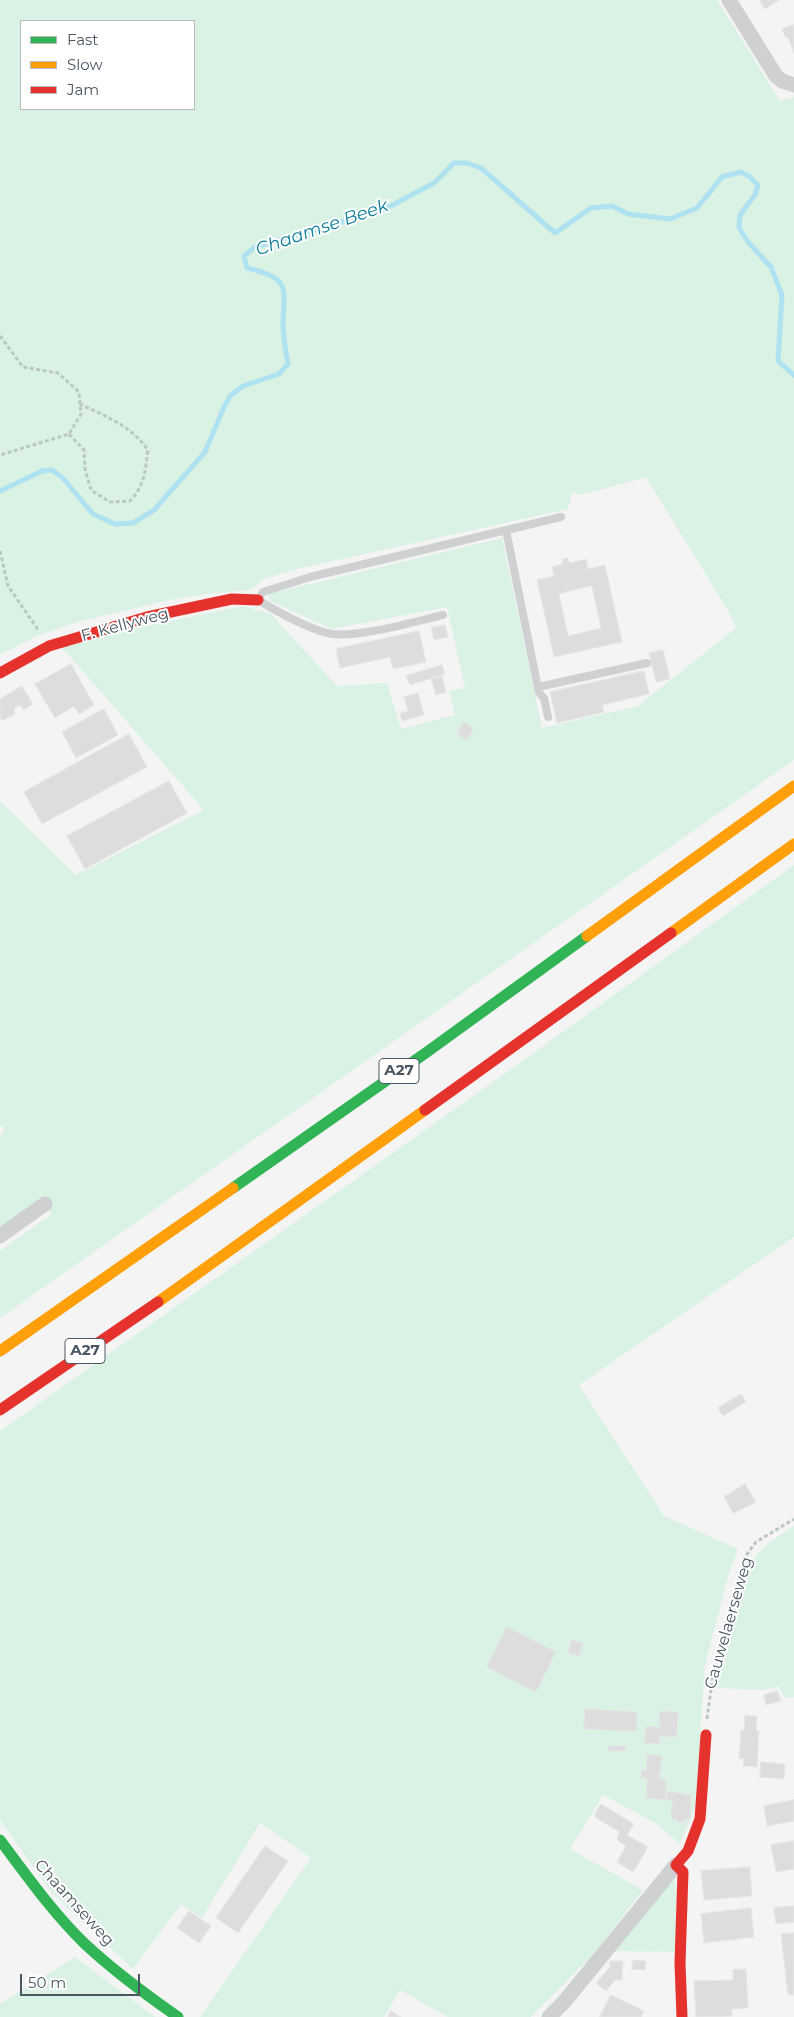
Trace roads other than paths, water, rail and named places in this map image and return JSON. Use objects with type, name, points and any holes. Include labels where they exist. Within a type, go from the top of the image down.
[{"type":"main road","name":"F. Kellyweg","points":[[0,673],[49,646],[148,617],[232,599],[258,600]]},
{"type":"main road","name":"A27","points":[[0,1351],[427,1052],[794,786]]},
{"type":"main road","name":"A27","points":[[0,1410],[170,1293],[794,844]]},
{"type":"main road","points":[[682,2017],[680,1963],[683,1872],[676,1865],[688,1851],[700,1819],[706,1735]]},
{"type":"main road","name":"Chaamseweg","points":[[0,1840],[41,1895],[84,1943],[133,1986],[178,2017]]},
{"type":"street","points":[[730,0],[776,76],[788,83]]},
{"type":"street","points":[[0,1236],[45,1204]]},
{"type":"street","points":[[549,2017],[564,2002],[676,1865]]},
{"type":"lane","points":[[443,615],[348,635],[334,634],[327,633],[277,612],[258,600],[263,592],[310,577],[561,516]]},
{"type":"lane","points":[[506,530],[539,693],[544,698],[548,717]]},
{"type":"lane","points":[[538,687],[647,663]]},
{"type":"waterway","name":"Chaamse Beek","points":[[0,491],[42,471],[52,470],[62,477],[93,514],[115,524],[133,523],[154,510],[205,452],[230,396],[243,386],[279,374],[288,364],[283,324],[284,293],[282,286],[278,280],[271,276],[247,268],[244,256],[255,247],[383,210],[434,183],[454,163],[467,163],[481,168],[555,233],[591,208],[612,206],[628,214],[670,219],[697,208],[722,177],[740,172],[749,176],[758,185],[755,195],[740,215],[739,228],[748,242],[771,267],[782,295],[778,361],[794,375]]}]
